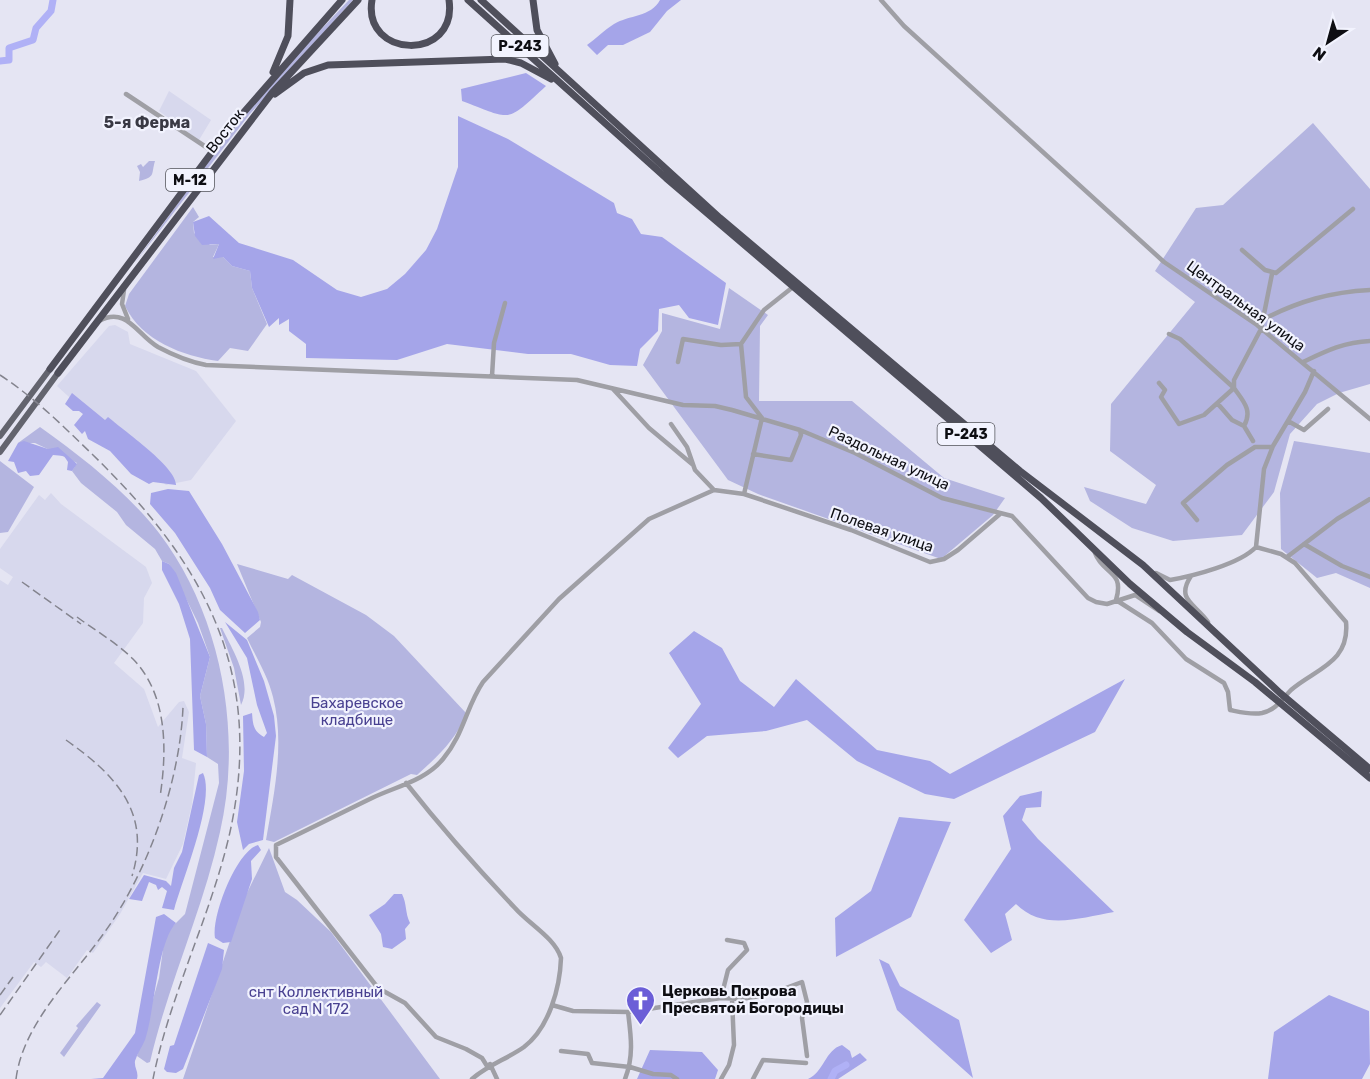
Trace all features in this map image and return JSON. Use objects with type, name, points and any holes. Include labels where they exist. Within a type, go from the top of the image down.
[{"type":"highway","points":[[262,89],[277,65],[285,45],[290,0]]},
{"type":"highway","name":"Восток","points":[[50,369],[212,151],[262,89],[342,0]]},
{"type":"highway","name":"Восток","points":[[58,373],[266,101],[358,0]]},
{"type":"highway","points":[[372,0],[373,20],[383,34],[397,44],[415,46],[434,39],[444,28],[449,16],[449,0]]},
{"type":"highway","name":"Р-243","points":[[468,0],[793,287],[1041,498],[1095,553],[1164,613],[1278,696],[1370,770]]},
{"type":"highway","name":"Р-243","points":[[481,0],[720,218],[1039,488],[1143,566],[1209,624],[1278,696]]},
{"type":"highway","points":[[533,0],[540,38],[565,78]]},
{"type":"highway","points":[[266,101],[304,73],[328,65],[480,58],[521,63],[572,93]]},
{"type":"highway","name":"Р-243","points":[[1288,704],[1370,778]]},
{"type":"main road","points":[[0,436],[50,369]]},
{"type":"main road","points":[[0,452],[58,373]]},
{"type":"street","name":"Центральная улица","points":[[881,0],[904,26],[1164,262],[1261,328],[1370,419]]},
{"type":"street","points":[[126,94],[212,151]]},
{"type":"street","points":[[1272,274],[1353,209]]},
{"type":"street","points":[[1242,250],[1272,274]]},
{"type":"street","points":[[1159,383],[1165,390],[1161,397],[1179,424],[1204,415],[1218,404],[1234,388],[1234,380],[1261,328],[1272,274]]},
{"type":"street","points":[[126,286],[122,304],[129,321]]},
{"type":"street","points":[[744,494],[762,418],[746,397],[741,344],[764,310],[793,287]]},
{"type":"street","points":[[1264,319],[1308,299],[1338,292],[1370,290]]},
{"type":"street","points":[[492,376],[494,343],[505,303]]},
{"type":"street","points":[[97,322],[112,316],[129,321]]},
{"type":"street","name":"Раздольная улица","points":[[129,321],[155,345],[206,365],[329,372],[577,380],[683,405],[715,406],[762,418],[800,430],[879,463],[942,498],[1012,516],[1088,598],[1107,604],[1135,595],[1164,613]]},
{"type":"street","points":[[1169,333],[1180,339],[1234,388],[1247,406],[1249,417],[1244,426]]},
{"type":"street","points":[[678,362],[683,339],[721,345],[741,344]]},
{"type":"street","points":[[1303,362],[1335,346],[1370,341]]},
{"type":"street","points":[[1143,566],[1170,580],[1191,576],[1244,558],[1256,547],[1264,469],[1272,447],[1305,392],[1314,371]]},
{"type":"street","points":[[497,1079],[482,1058],[457,1044],[436,1037],[405,1003],[378,988],[276,856],[276,846],[430,773],[444,758],[462,730],[473,696],[483,681],[559,599],[657,514],[714,490],[692,464],[649,428],[611,387]]},
{"type":"street","points":[[1218,404],[1232,420],[1244,426],[1253,441]]},
{"type":"street","points":[[1288,420],[1304,430],[1328,409]]},
{"type":"street","points":[[671,424],[687,447],[692,464]]},
{"type":"street","points":[[753,454],[791,460],[801,435],[800,430]]},
{"type":"street","points":[[1197,520],[1184,503],[1227,465],[1255,447],[1272,447]]},
{"type":"street","name":"Полевая улица","points":[[714,490],[744,494],[851,530],[930,562],[944,559],[958,550],[998,513]]},
{"type":"street","points":[[1287,557],[1370,498]]},
{"type":"street","points":[[1304,544],[1342,566],[1370,577]]},
{"type":"street","points":[[1095,553],[1117,577],[1119,590],[1116,600],[1152,623],[1186,659],[1224,683],[1228,692],[1230,710],[1251,714],[1263,713],[1276,707],[1302,681],[1333,662],[1347,633],[1346,622],[1322,597],[1302,570],[1287,557],[1256,547]]},
{"type":"street","points":[[1191,576],[1185,585],[1185,596],[1209,624]]},
{"type":"street","points":[[406,783],[489,881],[559,951],[561,969],[552,1005],[533,1039],[518,1051],[488,1065],[472,1079]]},
{"type":"street","points":[[721,998],[728,970],[747,950],[744,944],[727,940]]},
{"type":"street","points":[[552,1005],[573,1011],[628,1012],[721,998],[767,995],[802,982],[807,1002],[802,1018],[807,1056]]},
{"type":"street","points":[[721,1079],[729,1065],[734,1045],[732,999]]},
{"type":"street","points":[[626,1079],[630,1067],[632,1043],[628,1012]]},
{"type":"street","points":[[561,1052],[588,1054],[592,1063],[630,1067],[653,1074],[671,1075],[677,1079]]},
{"type":"street","points":[[482,1058],[498,1060]]},
{"type":"street","points":[[753,1079],[763,1060],[806,1063]]},
{"type":"shaded area","points":[[660,0],[681,0],[667,11],[650,32],[623,45],[608,45],[597,55],[587,45],[614,24],[651,10]]},
{"type":"shaded area","points":[[526,73],[546,86],[515,112],[500,115],[462,101],[461,89]]},
{"type":"shaded area","points":[[169,91],[211,120],[199,140],[159,111]]},
{"type":"shaded area","points":[[458,116],[508,139],[614,203],[617,213],[632,219],[641,234],[662,237],[726,283],[718,325],[689,318],[679,305],[659,309],[658,331],[640,349],[637,366],[610,365],[571,354],[528,354],[447,344],[397,360],[306,358],[306,344],[289,331],[289,319],[279,325],[279,318],[269,327],[252,288],[250,271],[232,266],[223,257],[213,259],[219,244],[202,245],[195,236],[193,222],[209,216],[239,243],[293,260],[337,290],[361,297],[387,289],[405,274],[426,250],[437,229],[458,167]]},
{"type":"shaded area","points":[[115,325],[128,332],[130,344],[196,371],[236,421],[191,480],[166,485],[57,386],[109,326]]},
{"type":"shaded area","points":[[72,393],[105,420],[108,417],[150,451],[169,470],[176,485],[153,482],[149,484],[131,474],[110,451],[88,439],[85,431],[82,434],[74,425],[83,414],[73,411],[65,404]]},
{"type":"shaded area","points":[[24,441],[48,449],[58,447],[77,464],[72,471],[67,470],[68,462],[64,456],[53,455],[39,475],[30,476],[26,471],[18,473],[14,462],[8,461],[18,443]]},
{"type":"shaded area","points":[[168,489],[189,491],[222,544],[258,612],[260,620],[245,633],[220,610],[210,588],[175,533],[150,504],[151,493]]},
{"type":"shaded area","points":[[51,493],[61,504],[146,567],[152,583],[144,598],[143,623],[114,663],[144,689],[158,727],[179,702],[184,701],[189,712],[182,758],[196,763],[192,804],[183,844],[166,879],[143,873],[120,914],[93,953],[87,950],[67,978],[46,962],[41,967],[34,962],[0,1008],[0,580],[8,585],[13,577],[0,568],[0,549],[39,495],[45,500]]},
{"type":"shaded area","points":[[162,561],[169,564],[176,573],[210,657],[200,696],[206,724],[207,757],[194,750],[190,639],[179,604],[162,570]]},
{"type":"shaded area","points":[[225,622],[247,640],[264,681],[274,716],[276,736],[263,840],[249,844],[243,850],[237,822],[244,771],[243,716],[252,713],[256,730],[264,737],[267,733],[257,705],[247,658]]},
{"type":"shaded area","points":[[694,631],[722,648],[740,681],[774,707],[796,679],[877,750],[930,761],[950,774],[1125,679],[1095,732],[954,799],[925,794],[857,761],[807,720],[766,731],[707,736],[678,758],[668,748],[701,704],[669,653]]},
{"type":"shaded area","points":[[203,773],[206,785],[202,820],[174,910],[162,908],[167,891],[162,887],[158,890],[156,885],[149,882],[142,901],[129,899],[144,875],[166,881],[171,886],[174,868],[182,852],[199,775]]},
{"type":"shaded area","points":[[1042,791],[1041,807],[1026,808],[1022,820],[1038,839],[1114,912],[1075,919],[1050,920],[1027,912],[1016,904],[1005,914],[1012,940],[991,953],[964,920],[1011,849],[1003,816],[1020,796]]},
{"type":"shaded area","points":[[899,817],[951,822],[911,917],[836,957],[835,918],[871,891]]},
{"type":"shaded area","points":[[258,845],[261,850],[251,861],[252,879],[231,942],[223,943],[215,938],[221,901],[241,859]]},
{"type":"shaded area","points":[[394,894],[402,894],[410,923],[405,929],[406,939],[392,949],[383,947],[381,934],[369,915],[385,904]]},
{"type":"shaded area","points":[[164,914],[176,923],[160,961],[145,1040],[135,1061],[137,1079],[91,1079],[103,1078],[135,1033],[156,917]]},
{"type":"shaded area","points":[[208,943],[224,950],[222,969],[183,1069],[176,1073],[167,1072],[164,1069],[170,1046],[174,1045]]},
{"type":"shaded area","points":[[879,959],[889,964],[900,986],[959,1020],[973,1078],[897,1010]]},
{"type":"shaded area","points":[[1329,995],[1369,1011],[1370,1064],[1362,1079],[1268,1079],[1274,1032]]},
{"type":"shaded area","points":[[842,1045],[850,1051],[852,1058],[860,1053],[867,1060],[838,1079],[808,1079],[818,1071],[832,1051]]},
{"type":"shaded area","points":[[650,1050],[702,1052],[718,1070],[715,1079],[637,1079]]},
{"type":"green space","points":[[349,0],[353,0],[249,115],[134,264],[221,144],[294,58]]},
{"type":"green space","points":[[1313,123],[1370,189],[1370,384],[1339,393],[1317,404],[1290,434],[1274,492],[1242,535],[1173,541],[1132,528],[1090,501],[1084,487],[1146,504],[1156,485],[1110,451],[1111,404],[1195,302],[1155,271],[1196,208],[1223,205]]},
{"type":"green space","points":[[149,161],[155,161],[152,174],[139,181],[140,172],[137,166],[141,164],[143,167]]},
{"type":"green space","points":[[193,207],[199,217],[193,222],[194,233],[210,245],[219,244],[213,257],[223,257],[232,266],[250,271],[252,288],[267,324],[248,351],[230,348],[218,361],[191,355],[165,345],[142,329],[125,306],[129,294]]},
{"type":"green space","points":[[729,288],[768,315],[760,326],[759,401],[852,401],[944,478],[1005,498],[993,515],[941,559],[758,494],[728,480],[643,365],[662,331],[662,313],[720,329]]},
{"type":"green space","points":[[40,427],[103,476],[133,503],[159,533],[180,565],[198,600],[212,637],[221,675],[227,715],[229,754],[227,794],[220,832],[150,1062],[147,1063],[137,1056],[159,978],[164,942],[169,930],[185,914],[219,783],[218,764],[207,757],[206,724],[200,696],[210,657],[198,623],[169,564],[162,561],[155,549],[126,525],[117,512],[81,483],[72,471],[77,463],[35,443],[18,443]]},
{"type":"green space","points":[[1294,441],[1370,453],[1370,588],[1336,573],[1317,578],[1281,549],[1280,493]]},
{"type":"green space","points":[[0,461],[34,487],[8,532],[0,533]]},
{"type":"green space","name":"Бахаревское кладбище","points":[[237,564],[288,579],[292,575],[366,615],[394,636],[466,713],[452,739],[417,775],[411,774],[274,842],[266,840],[277,769],[276,715],[268,682],[247,638],[260,627],[261,622]]},
{"type":"green space","points":[[220,628],[231,646],[243,676],[244,696],[241,705],[234,668]]},
{"type":"green space","name":"снт Коллективный сад N 172","points":[[269,848],[285,892],[297,900],[331,932],[440,1079],[183,1079],[245,897]]},
{"type":"green space","points":[[97,1002],[101,1005],[64,1057],[60,1053],[78,1028],[76,1026]]},
{"type":"waterway","points":[[0,61],[9,60],[9,48],[33,40],[36,28],[51,11],[53,0]]},
{"type":"waterway","points":[[831,1079],[835,1071],[846,1065]]},
{"type":"railway","points":[[0,375],[37,403],[93,455],[132,496],[166,537],[194,580],[216,624],[231,671],[239,721],[239,774],[230,832],[212,894],[160,1047],[153,1079]]},
{"type":"railway","points":[[22,582],[81,624]]},
{"type":"railway","points":[[77,617],[133,659],[153,689],[159,706],[164,743],[160,797]]},
{"type":"railway","points":[[16,1079],[28,1039],[39,1020],[120,909],[148,854],[176,765],[183,707]]},
{"type":"railway","points":[[66,740],[99,766],[113,781],[133,813],[137,832],[137,853],[132,876]]},
{"type":"railway","points":[[0,1015],[62,927]]},
{"type":"railway","points":[[0,995],[13,977]]},
{"type":"place","name":"Церковь Покрова Пресвятой Богородицы","points":[[641,1026]]},
{"type":"district","name":"5-я Ферма","points":[[147,122]]}]
